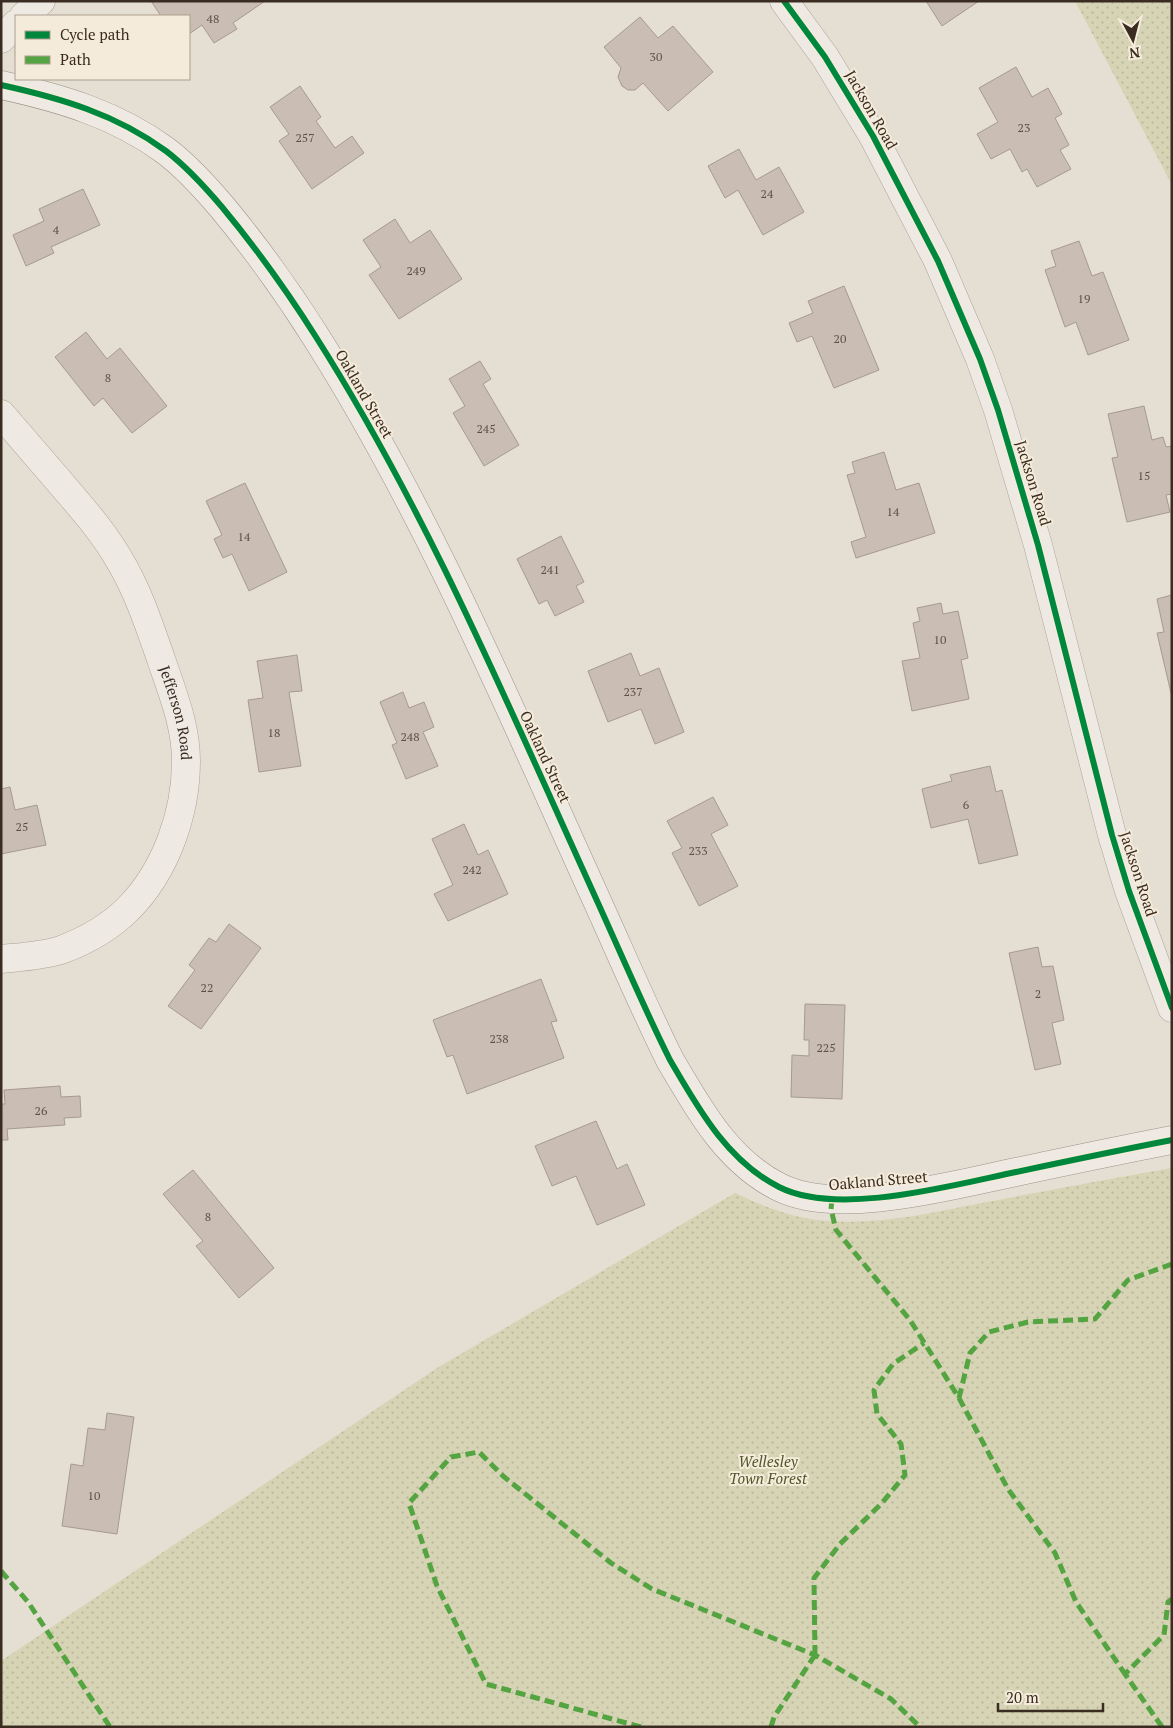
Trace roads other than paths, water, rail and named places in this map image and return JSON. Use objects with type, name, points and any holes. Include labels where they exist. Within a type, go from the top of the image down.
[{"type":"street","points":[[25,15],[41,1]]},
{"type":"street","name":"Jackson Road","points":[[784,1],[825,57],[873,136],[938,261],[980,359],[998,410],[1038,546],[1112,835],[1172,1008]]},
{"type":"street","points":[[1,39],[15,25]]},
{"type":"street","name":"Oakland Street","points":[[1,85],[75,103],[123,125],[166,151],[208,191],[271,268],[328,356],[373,432],[427,534],[476,635],[670,1060],[708,1123],[721,1140],[749,1167],[763,1178],[798,1195],[813,1198],[855,1199],[925,1190],[1172,1140]]},
{"type":"street","name":"Jefferson Road","points":[[1,959],[31,956],[60,950],[84,940],[106,927],[127,910],[144,892],[172,840],[180,812],[186,760],[183,732],[177,705],[150,628],[136,593],[120,562],[83,508],[4,421]]},
{"type":"park label","name":"Wellesley Town Forest","points":[[768,1470]]}]
